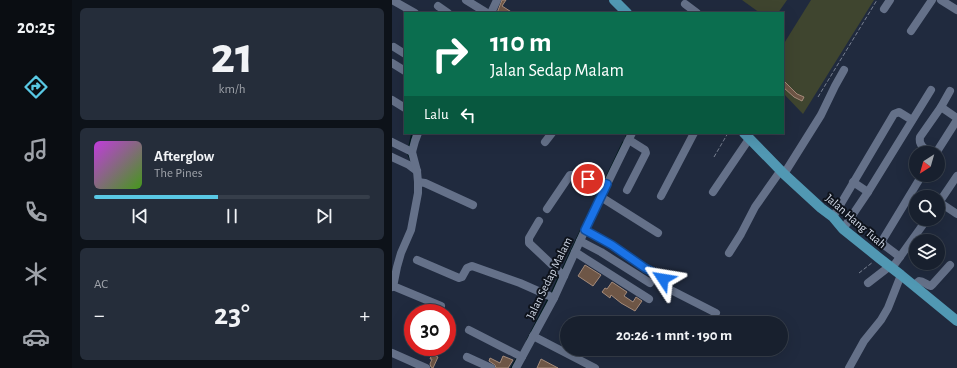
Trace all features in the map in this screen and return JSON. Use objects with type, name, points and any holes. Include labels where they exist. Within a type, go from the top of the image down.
[{"type":"main road","points":[[617,1],[626,12]]},
{"type":"main road","name":"Jalan Hang Tuah","points":[[746,136],[821,208],[879,258],[957,321]]},
{"type":"street","points":[[392,0],[413,12]]},
{"type":"street","points":[[466,0],[486,12]]},
{"type":"street","points":[[489,12],[497,0]]},
{"type":"street","points":[[884,9],[890,0]]},
{"type":"street","points":[[911,31],[932,0]]},
{"type":"street","points":[[941,0],[957,10]]},
{"type":"street","points":[[682,12],[686,2],[696,12]]},
{"type":"street","points":[[438,6],[447,12]]},
{"type":"street","points":[[394,47],[404,53]]},
{"type":"street","points":[[392,63],[404,70]]},
{"type":"street","points":[[729,253],[755,207],[783,172],[821,115],[844,70]]},
{"type":"street","points":[[844,228],[931,90]]},
{"type":"street","points":[[922,146],[919,140],[920,137],[941,107],[950,91]]},
{"type":"street","points":[[392,100],[404,107]]},
{"type":"street","points":[[940,146],[957,119],[941,107]]},
{"type":"street","points":[[833,217],[894,114],[899,112],[912,120]]},
{"type":"street","points":[[418,134],[409,150],[418,182],[418,193],[411,230],[401,253],[392,286],[436,304]]},
{"type":"street","points":[[545,142],[551,134]]},
{"type":"street","points":[[661,196],[693,134]]},
{"type":"street","points":[[713,192],[746,136]]},
{"type":"street","points":[[627,190],[646,153],[645,150],[630,137]]},
{"type":"street","name":"Jalan Sedap Malam","points":[[516,368],[519,355],[533,336],[561,273],[575,252],[601,197],[604,184],[630,137]]},
{"type":"street","points":[[392,142],[409,150]]},
{"type":"street","points":[[392,157],[413,168]]},
{"type":"street","points":[[547,209],[570,175],[604,184]]},
{"type":"street","points":[[945,194],[957,176]]},
{"type":"street","points":[[418,182],[425,183],[473,205]]},
{"type":"street","points":[[853,182],[868,192]]},
{"type":"street","points":[[900,257],[884,245],[882,241],[918,182]]},
{"type":"street","points":[[601,197],[658,233]]},
{"type":"street","points":[[945,207],[957,214]]},
{"type":"street","points":[[539,221],[529,238],[530,243],[561,273]]},
{"type":"street","points":[[868,283],[891,267],[922,226]]},
{"type":"street","points":[[585,230],[612,245],[645,268],[662,277],[661,284],[665,287],[716,313]]},
{"type":"street","points":[[580,241],[601,252],[650,283]]},
{"type":"street","points":[[575,252],[649,299]]},
{"type":"street","points":[[417,260],[459,278],[462,277],[467,268],[472,266],[551,296]]},
{"type":"street","points":[[914,285],[921,281],[930,286],[950,264]]},
{"type":"street","points":[[849,368],[864,341],[881,320],[888,308],[901,275]]},
{"type":"street","points":[[468,330],[519,355]]},
{"type":"street","points":[[533,336],[595,368]]},
{"type":"street","points":[[392,353],[426,368]]},
{"type":"street","points":[[467,357],[491,368]]},
{"type":"path","points":[[818,97],[877,0]]},
{"type":"path","points":[[714,157],[727,134]]},
{"type":"path","points":[[860,273],[879,258]]},
{"type":"green space","points":[[742,0],[787,0],[779,12],[759,12]]},
{"type":"green space","points":[[811,0],[874,0],[803,114],[784,94],[784,43]]},
{"type":"building","points":[[502,0],[506,0],[502,6],[511,12],[497,12]]},
{"type":"building","points":[[784,81],[797,94],[804,97],[802,101],[794,97],[784,88]]},
{"type":"building","points":[[585,265],[601,275],[593,286],[578,276]]},
{"type":"building","points":[[612,282],[627,292],[624,296],[633,302],[636,297],[642,301],[635,311],[611,295],[610,298],[602,292],[605,288],[607,289]]},
{"type":"building","points":[[431,356],[438,357],[433,368],[430,364],[432,359],[430,359]]},
{"type":"building","points":[[503,356],[513,360],[508,368],[496,368],[495,365],[489,361],[490,358],[500,363]]},
{"type":"building","points":[[541,359],[558,368],[537,368]]},
{"type":"waterway","points":[[409,147],[412,134]]},
{"type":"waterway","points":[[604,182],[623,142]]},
{"type":"waterway","points":[[407,152],[411,161]]},
{"type":"waterway","points":[[562,270],[601,187]]},
{"type":"waterway","points":[[551,294],[559,276]]},
{"type":"waterway","points":[[527,340],[548,299]]},
{"type":"waterway","points":[[511,368],[516,359]]},
{"type":"route","points":[[588,179],[607,184],[585,230],[624,252],[645,268],[663,279]]}]
